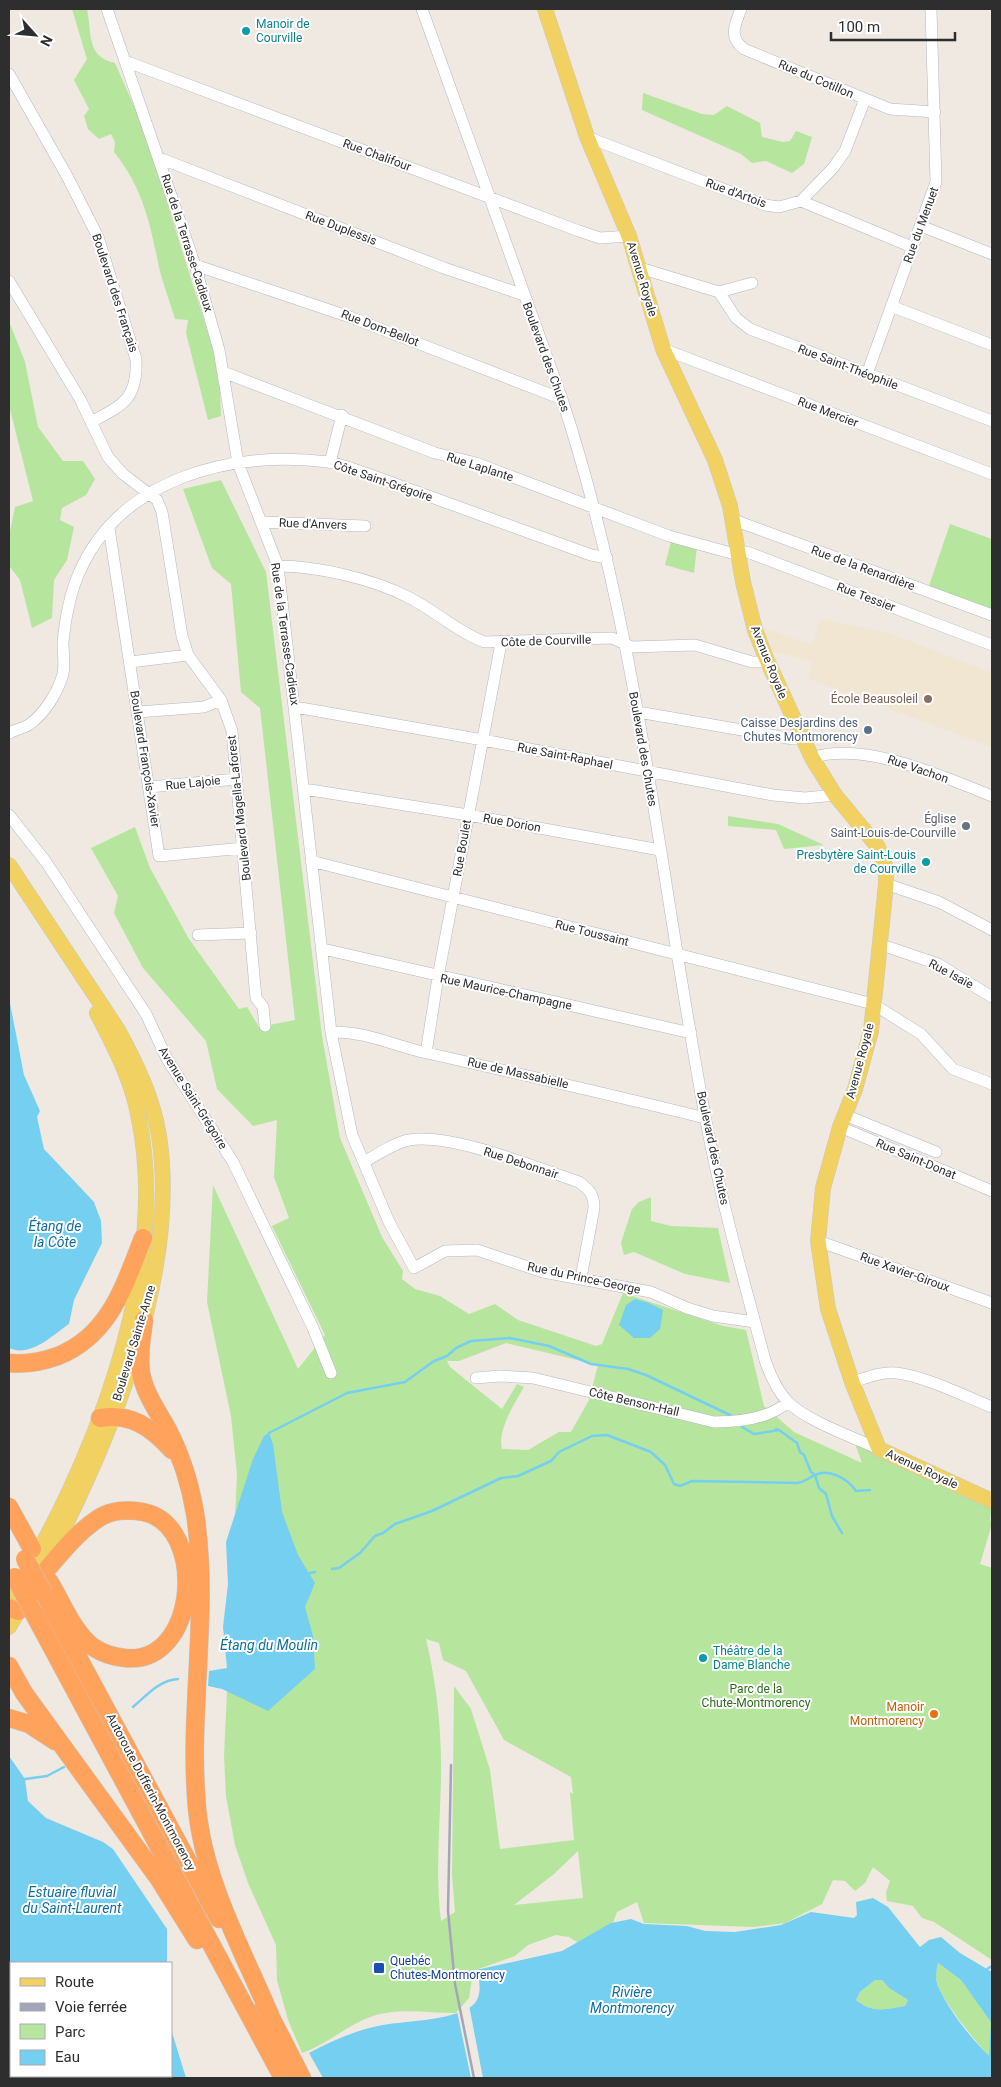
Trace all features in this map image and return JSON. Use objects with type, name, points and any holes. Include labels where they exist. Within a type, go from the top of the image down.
[{"type":"highway","points":[[9,1363],[32,1363],[46,1360],[67,1352],[92,1335],[103,1324],[113,1308],[143,1238]]},
{"type":"highway","points":[[144,1320],[140,1360],[146,1390],[183,1461],[195,1511],[201,1572],[202,1606],[196,1707],[197,1810],[209,1869],[270,2015]]},
{"type":"highway","points":[[106,1417],[135,1420],[148,1427],[183,1461]]},
{"type":"highway","points":[[9,1507],[43,1586],[93,1646],[107,1654],[133,1659],[146,1657],[161,1649],[172,1637],[184,1606],[185,1563],[177,1538],[161,1520],[147,1513],[117,1511],[100,1517],[79,1533],[43,1586]]},
{"type":"highway","points":[[9,1528],[28,1554]]},
{"type":"highway","name":"Autoroute Dufferin-Montmorency","points":[[12,1572],[17,1608],[283,2067]]},
{"type":"highway","name":"Autoroute Dufferin-Montmorency","points":[[43,1586],[270,2015],[283,2067]]},
{"type":"highway","points":[[9,1666],[24,1693],[78,1764],[159,1879],[256,2038],[283,2067],[302,2078]]},
{"type":"highway","points":[[9,1718],[38,1729],[57,1743],[78,1764]]},
{"type":"main road","name":"Avenue Royale","points":[[545,9],[587,137],[630,236],[663,349],[715,460],[734,520],[743,582],[755,630],[812,758],[835,795],[878,847],[886,868],[886,884],[870,1031],[855,1090],[843,1121],[823,1188],[818,1241],[828,1309],[852,1382],[879,1449],[992,1501]]},
{"type":"main road","name":"Boulevard Sainte-Anne","points":[[9,865],[118,1030],[129,1050],[143,1082],[158,1134],[162,1167],[162,1228],[144,1320],[43,1586],[17,1608]]},
{"type":"main road","name":"Boulevard Sainte-Anne","points":[[9,1627],[17,1608],[25,1576],[106,1417],[134,1301],[143,1238],[145,1172],[138,1113],[120,1057],[75,966]]},
{"type":"street","name":"Rue de la Terrasse-Cadieux","points":[[107,9],[195,265],[220,350],[238,463],[278,566],[331,1032],[352,1136],[389,1222],[414,1268]]},
{"type":"street","name":"Boulevard des Chutes","points":[[422,9],[562,400],[607,558],[638,712],[713,1161],[771,1378],[788,1402],[821,1423],[879,1449]]},
{"type":"street","name":"Rue du Cotillon","points":[[741,9],[734,26],[733,36],[736,43],[744,49],[865,99],[903,111],[935,112]]},
{"type":"street","name":"Rue du Menuet","points":[[867,374],[912,248],[922,226],[936,182],[931,9]]},
{"type":"street","name":"Rue Chalifour","points":[[125,61],[478,192],[491,200],[600,238],[630,236]]},
{"type":"street","name":"Boulevard des Français","points":[[9,74],[67,176],[98,237],[136,359],[137,378],[131,394],[118,408],[91,422]]},
{"type":"street","points":[[865,99],[844,151],[833,168],[801,201],[912,248]]},
{"type":"street","name":"Rue d'Artois","points":[[587,137],[765,205],[779,207],[801,201]]},
{"type":"street","name":"Rue Duplessis","points":[[159,158],[444,268],[524,294]]},
{"type":"street","points":[[922,226],[992,254]]},
{"type":"street","name":"Rue Dom-Bellot","points":[[195,265],[350,316],[562,400]]},
{"type":"street","points":[[640,268],[719,292],[752,283]]},
{"type":"street","points":[[9,281],[80,398],[108,457],[116,467],[149,493]]},
{"type":"street","name":"Rue Saint-Théophile","points":[[719,292],[736,318],[750,329],[992,421]]},
{"type":"street","points":[[891,306],[992,345]]},
{"type":"street","name":"Rue Mercier","points":[[663,349],[992,474]]},
{"type":"street","name":"Rue Laplante","points":[[224,372],[342,415],[435,453],[476,463],[669,536],[731,553],[740,552]]},
{"type":"street","points":[[330,462],[342,415]]},
{"type":"street","name":"Côte Saint-Grégoire","points":[[9,733],[30,724],[50,703],[63,673],[63,643],[78,574],[92,549],[109,528],[149,493],[183,476],[238,463],[280,460],[330,462],[591,555],[607,558]]},
{"type":"street","name":"Boulevard Magella-Laforest","points":[[149,493],[157,500],[162,512],[182,636],[188,655],[221,700],[232,730],[256,998],[263,1007],[265,1026]]},
{"type":"street","name":"Rue de la Renardière","points":[[734,520],[992,615]]},
{"type":"street","name":"Rue d'Anvers","points":[[261,522],[365,526]]},
{"type":"street","name":"Boulevard François-Xavier","points":[[109,528],[159,856],[244,848]]},
{"type":"street","name":"Rue Tessier","points":[[740,552],[746,552],[992,645]]},
{"type":"street","name":"Côte de Courville","points":[[278,566],[302,566],[372,583],[408,597],[469,636],[484,642],[501,643],[612,638],[632,647],[695,645],[752,662],[768,662]]},
{"type":"street","name":"Rue Boulet","points":[[426,1053],[438,977],[501,643]]},
{"type":"street","points":[[130,662],[188,655]]},
{"type":"street","points":[[138,712],[204,707],[221,700]]},
{"type":"street","name":"Rue Saint-Raphael","points":[[295,707],[484,740],[773,795],[805,798],[835,795]]},
{"type":"street","points":[[638,712],[793,739],[802,738]]},
{"type":"street","name":"Rue Vachon","points":[[812,758],[839,754],[891,759],[992,796]]},
{"type":"street","name":"Rue Lajoie","points":[[149,787],[237,778]]},
{"type":"street","name":"Rue Dorion","points":[[304,789],[468,815],[660,850]]},
{"type":"street","name":"Avenue Saint-Grégoire","points":[[9,815],[46,862],[146,1014],[167,1059],[233,1162],[313,1328],[331,1373]]},
{"type":"street","name":"Rue Toussaint","points":[[312,861],[873,1004],[921,1034],[953,1069],[992,1084]]},
{"type":"street","points":[[886,884],[939,902],[992,930]]},
{"type":"street","points":[[198,935],[251,933]]},
{"type":"street","name":"Rue Isaïe","points":[[879,944],[938,964],[992,997]]},
{"type":"street","name":"Rue Maurice-Champagne","points":[[323,949],[438,977],[691,1033]]},
{"type":"street","name":"Rue de Massabielle","points":[[331,1032],[350,1032],[426,1053],[492,1066],[705,1118]]},
{"type":"street","points":[[843,1121],[936,1152]]},
{"type":"street","name":"Rue Saint-Donat","points":[[843,1121],[992,1191]]},
{"type":"street","name":"Rue Debonnair","points":[[364,1162],[398,1144],[409,1140],[427,1139],[485,1150],[579,1182],[590,1189],[594,1197],[594,1208],[581,1278]]},
{"type":"street","name":"Rue Xavier-Giroux","points":[[818,1241],[992,1303]]},
{"type":"street","name":"Rue du Prince-George","points":[[414,1268],[445,1251],[468,1250],[543,1272],[651,1292],[687,1308],[713,1316],[755,1322]]},
{"type":"street","points":[[852,1382],[878,1374],[896,1373],[913,1377],[992,1407]]},
{"type":"street","name":"Côte Benson-Hall","points":[[476,1378],[500,1376],[533,1378],[714,1422],[733,1422],[772,1414],[788,1402]]},
{"type":"shaded area","name":"École Beausoleil","points":[[821,619],[888,633],[992,673],[992,747],[808,679],[813,662],[781,653],[769,653],[758,626],[812,645]]},
{"type":"green space","points":[[72,9],[87,9],[90,35],[95,50],[106,60],[115,63],[144,129],[219,368],[221,416],[208,420],[186,333],[188,320],[175,319],[139,193],[124,165],[114,152],[115,142],[111,134],[99,139],[88,129],[84,116],[89,109],[74,80],[87,59]]},
{"type":"green space","points":[[643,93],[702,114],[714,115],[727,106],[760,123],[762,137],[783,142],[790,141],[796,131],[812,137],[804,164],[792,173],[766,161],[752,163],[741,154],[642,110]]},
{"type":"green space","points":[[9,321],[25,362],[38,427],[63,461],[83,461],[95,479],[86,495],[62,508],[60,520],[74,527],[67,560],[54,580],[52,618],[32,628],[20,580],[10,567],[9,560],[9,536],[15,507],[33,501],[9,405]]},
{"type":"green space","name":"Parc de la Chute-Montmorency","points":[[221,480],[266,572],[322,1036],[340,1138],[382,1237],[403,1271],[402,1279],[415,1289],[440,1296],[469,1314],[495,1304],[518,1320],[596,1346],[602,1344],[623,1293],[723,1326],[746,1330],[764,1406],[794,1432],[862,1463],[853,1438],[992,1501],[990,1520],[992,1524],[980,1564],[992,1568],[992,1960],[934,1922],[922,1918],[913,1906],[887,1901],[886,1892],[890,1881],[873,1867],[865,1883],[855,1891],[845,1881],[833,1880],[822,1904],[785,1923],[753,1927],[644,1923],[637,1902],[617,1912],[610,1931],[582,1945],[569,1937],[556,1935],[528,1945],[515,1956],[473,1971],[469,1998],[456,2013],[406,2011],[369,2017],[302,2053],[288,2020],[277,1980],[276,1945],[248,1883],[235,1845],[226,1796],[224,1756],[237,1475],[231,1416],[207,1302],[213,1185],[298,1369],[325,1335],[272,1226],[289,1218],[274,1177],[277,1120],[253,1126],[217,1089],[206,1041],[143,968],[114,913],[118,896],[91,848],[135,827],[150,868],[189,939],[239,1009],[247,1007],[259,1027],[295,1020],[260,708],[241,692],[231,584],[212,568],[183,489]],"holes":[[[506,1343],[598,1365],[589,1400],[571,1432],[559,1432],[528,1450],[502,1449],[501,1442],[504,1425],[524,1387],[517,1384],[502,1409],[450,1367],[447,1361],[459,1361]],[[426,1639],[439,1643],[443,1660],[466,1671],[504,1740],[571,1777],[573,1794],[570,1792],[574,1840],[500,1849],[490,1770],[471,1709],[454,1686],[452,1875],[455,1912],[441,1921],[438,1868],[441,1744],[436,1692]],[[578,1851],[583,1898],[514,1905],[554,1874]]]},
{"type":"green space","points":[[950,524],[992,539],[992,609],[929,586]]},
{"type":"green space","points":[[672,538],[697,546],[694,573],[665,565]]},
{"type":"green space","points":[[728,816],[778,824],[824,845],[784,849],[776,830],[728,826]]},
{"type":"green space","points":[[651,1197],[651,1221],[671,1226],[718,1228],[730,1283],[685,1274],[634,1252],[624,1255],[621,1243],[632,1209],[639,1202]]},
{"type":"green space","points":[[938,1963],[961,1980],[992,2022],[989,2057],[960,2020],[940,1990],[936,1977]]},
{"type":"green space","points":[[875,1980],[882,1980],[889,1988],[908,2000],[905,2006],[874,2009],[856,2000],[860,1992]]},
{"type":"water","name":"Étang de la Côte","points":[[9,998],[24,1075],[40,1111],[37,1117],[44,1149],[94,1202],[101,1221],[102,1243],[74,1300],[69,1324],[41,1344],[25,1350],[9,1348]]},
{"type":"water","points":[[635,1299],[663,1310],[660,1329],[650,1338],[634,1338],[619,1325],[626,1305]]},
{"type":"water","name":"Étang du Moulin","points":[[269,1433],[273,1444],[282,1512],[298,1555],[315,1583],[305,1607],[313,1636],[315,1669],[268,1711],[222,1689],[208,1686],[209,1671],[227,1668],[223,1627],[228,1584],[226,1542],[253,1459],[264,1436]]},
{"type":"water","name":"Estuaire fluvial du Saint-Laurent","points":[[9,1756],[25,1779],[28,1801],[46,1818],[103,1842],[113,1849],[167,1929],[167,1962],[10,1962],[10,2077],[172,2077],[172,2032],[186,2078],[9,2078]]},
{"type":"water","name":"Rivière Montmorency","points":[[873,1898],[888,1907],[920,1947],[929,1940],[941,1937],[960,1953],[992,1972],[992,2078],[264,2078],[307,2054],[351,2034],[383,2025],[432,2019],[468,2009],[475,2003],[479,1995],[479,1982],[476,1970],[562,1951],[611,1923],[631,1919],[644,1924],[687,1926],[705,1931],[735,1932],[781,1925],[811,1912],[854,1918],[857,1915],[856,1902]],"holes":[[[938,1963],[961,1980],[991,2022],[989,2056],[960,2023],[948,2005],[936,1981]],[[875,1980],[882,1980],[889,1988],[908,2000],[905,2006],[874,2009],[856,2000],[860,1992]]]},
{"type":"pier","points":[[469,2005],[483,2078],[471,2078],[457,2011]]},
{"type":"pier","points":[[308,2051],[323,2078],[264,2078],[263,2076]]},
{"type":"waterway","points":[[269,1433],[347,1393],[405,1382],[434,1361],[447,1356],[456,1348],[471,1341],[510,1338],[549,1346],[591,1364],[628,1369],[646,1375],[732,1416]]},
{"type":"waterway","points":[[742,1427],[754,1434],[779,1430],[776,1429]]},
{"type":"waterway","points":[[779,1430],[797,1443],[811,1472],[815,1475],[819,1488],[826,1494],[832,1516],[842,1533]]},
{"type":"waterway","points":[[332,1569],[339,1568],[360,1553],[375,1536],[383,1533],[395,1524],[432,1511],[501,1478],[518,1476],[551,1461],[559,1452],[592,1436],[607,1435],[651,1452],[665,1465],[674,1484],[680,1486],[692,1481],[797,1483],[820,1473],[826,1473],[838,1476],[848,1482],[856,1491],[870,1490]]},
{"type":"waterway","points":[[310,1573],[315,1572]]},
{"type":"waterway","points":[[133,1707],[159,1685],[178,1679]]},
{"type":"waterway","points":[[25,1779],[47,1776],[64,1767]]},
{"type":"waterway","points":[[987,1969],[992,1966]]},
{"type":"railway","points":[[451,1765],[448,1911],[455,1984],[474,2078]]},
{"type":"place","name":"Manoir de Courville","points":[[246,31]]},
{"type":"place","name":"École Beausoleil","points":[[928,699]]},
{"type":"place","name":"Caisse Desjardins des Chutes Montmorency","points":[[868,730]]},
{"type":"place","name":"Église Saint-Louis-de-Courville","points":[[966,826]]},
{"type":"place","name":"Presbytère Saint-Louis de Courville","points":[[926,862]]},
{"type":"place","name":"Théâtre de la Dame Blanche","points":[[703,1658]]},
{"type":"place","name":"Manoir Montmorency","points":[[934,1714]]},
{"type":"place","name":"Quebéc Chutes-Montmorency","points":[[379,1968]]}]
